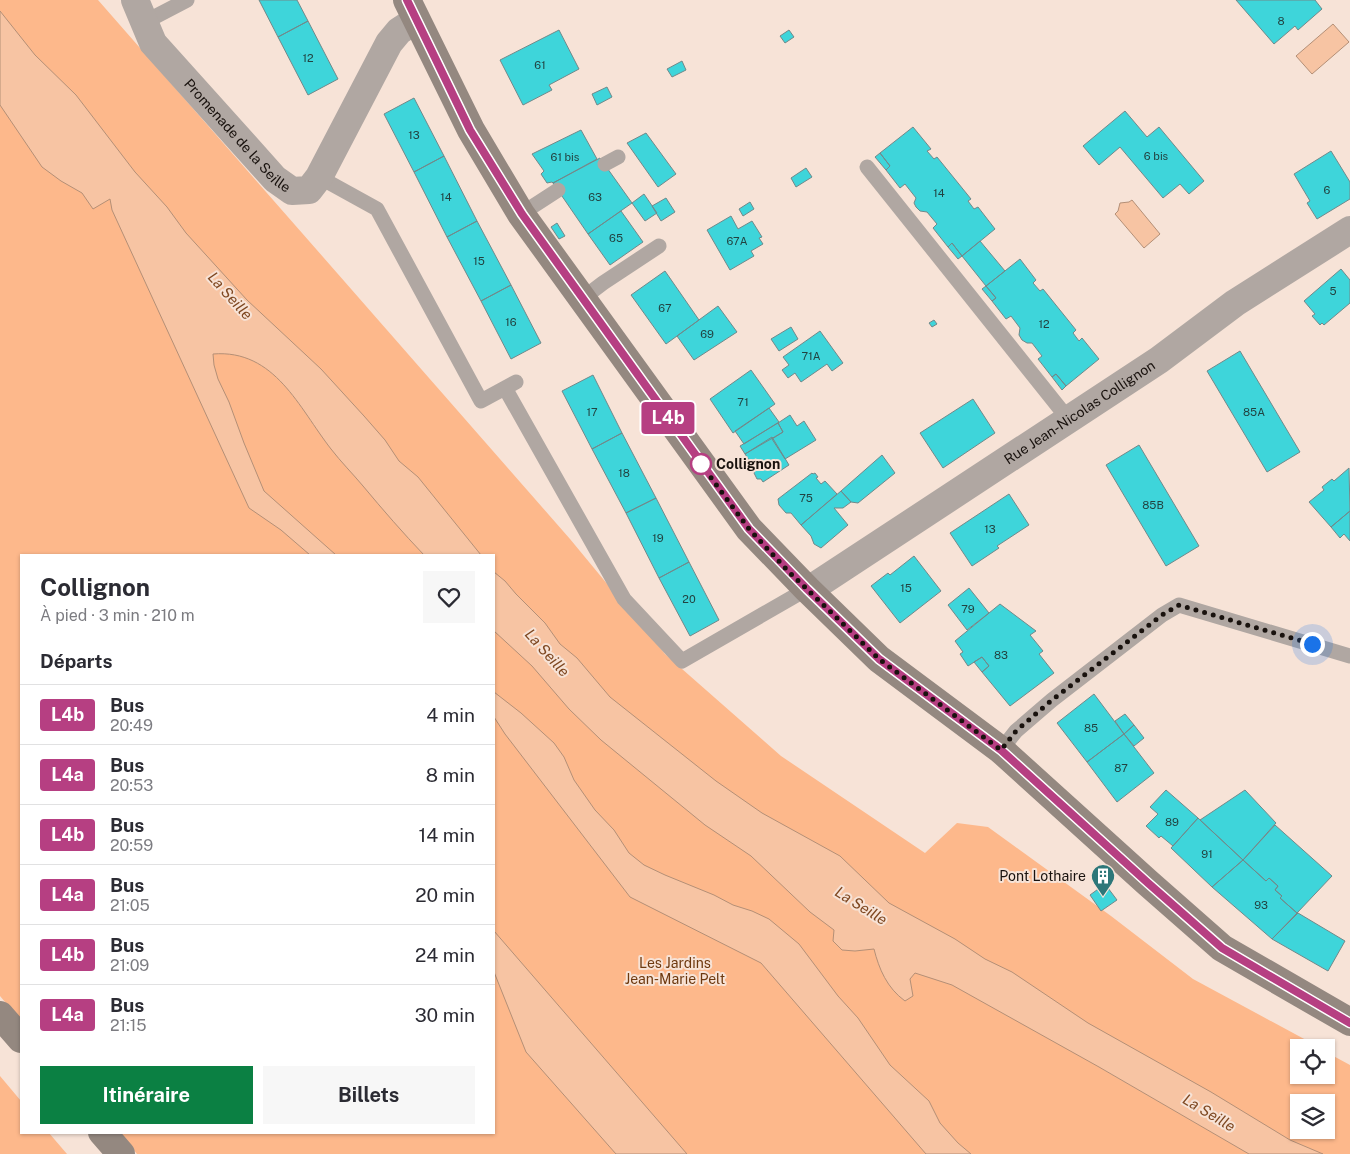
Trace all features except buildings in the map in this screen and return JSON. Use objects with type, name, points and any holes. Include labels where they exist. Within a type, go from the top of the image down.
[{"type":"street","name":"Promenade de la Seille","points":[[139,12],[153,43],[275,179],[292,191],[309,190],[319,177],[389,43],[399,32],[411,10]]},
{"type":"street","points":[[411,10],[470,130],[522,214],[749,529],[879,659],[1001,750],[1222,948],[1350,1022]]},
{"type":"street","name":"Rue Jean-Nicolas Collignon","points":[[807,589],[818,584],[1159,360],[1235,303],[1350,230]]},
{"type":"street","points":[[0,1015],[20,1039]]},
{"type":"street","points":[[104,1134],[120,1154]]},
{"type":"lane","points":[[139,12],[188,0]]},
{"type":"lane","points":[[867,167],[1068,420]]},
{"type":"lane","points":[[319,177],[377,209],[481,400],[510,385],[624,599],[682,661],[807,589]]},
{"type":"lane","points":[[522,214],[558,190]]},
{"type":"lane","points":[[582,299],[659,246]]},
{"type":"lane","points":[[1001,750],[1016,731],[1052,700],[1162,615],[1179,605],[1350,656]]},
{"type":"green space","name":"Les Jardins Jean-Marie Pelt","points":[[0,0],[98,0],[570,539],[665,654],[781,756],[925,853],[957,823],[988,827],[1111,916],[1193,979],[1304,1039],[1290,1039],[1290,1084],[1335,1084],[1335,1057],[1350,1065],[1350,1154],[1273,1154],[1099,1067],[1250,1154],[137,1154],[120,1134],[495,1134],[495,554],[20,554],[20,1020],[0,996]]},
{"type":"green space","points":[[0,1076],[20,1100],[20,1134],[50,1134],[67,1154],[0,1154]]},
{"type":"water","name":"La Seille","points":[[0,11],[35,55],[76,95],[135,172],[167,207],[186,233],[247,300],[321,369],[385,440],[399,461],[418,477],[480,554],[423,554],[335,454],[283,384],[269,371],[253,361],[235,355],[213,354],[218,379],[264,491],[335,554],[309,554],[281,530],[249,508],[112,210],[110,199],[93,209],[82,193],[42,167],[0,105]]},
{"type":"water","points":[[1333,24],[1349,42],[1312,74],[1296,56]]},
{"type":"water","points":[[1132,200],[1160,234],[1144,248],[1115,214],[1120,203]]},
{"type":"water","name":"La Seille","points":[[495,573],[545,623],[560,644],[577,658],[610,697],[716,781],[762,813],[840,856],[889,903],[955,939],[985,959],[1012,972],[1088,1023],[1211,1092],[1290,1140],[1323,1154],[1249,1154],[952,985],[915,973],[910,979],[913,996],[905,1001],[893,990],[885,978],[878,964],[874,949],[842,950],[833,941],[834,930],[810,912],[751,856],[705,825],[601,740],[569,709],[532,666],[495,632]]},
{"type":"water","points":[[495,693],[554,743],[564,757],[574,780],[595,810],[614,830],[629,853],[644,865],[665,875],[769,919],[799,944],[838,996],[858,1018],[890,1065],[929,1101],[940,1123],[971,1154],[926,1154],[761,963],[630,897],[495,719]]},
{"type":"water","points":[[495,932],[687,1154],[616,1154],[526,1052],[495,974]]},
{"type":"bus line","name":"L4b","points":[[407,0],[470,130],[522,214],[749,529],[789,572],[879,659],[1001,750],[1222,948],[1350,1023]]},
{"type":"place","name":"Collignon","points":[[701,464]]},
{"type":"place","name":"Pont Lothaire","points":[[1103,897]]},
{"type":"route","points":[[701,464],[698,460],[749,529],[789,572],[879,659],[1001,750],[1016,731],[1052,700],[1162,615],[1179,605],[1312,644]]}]
